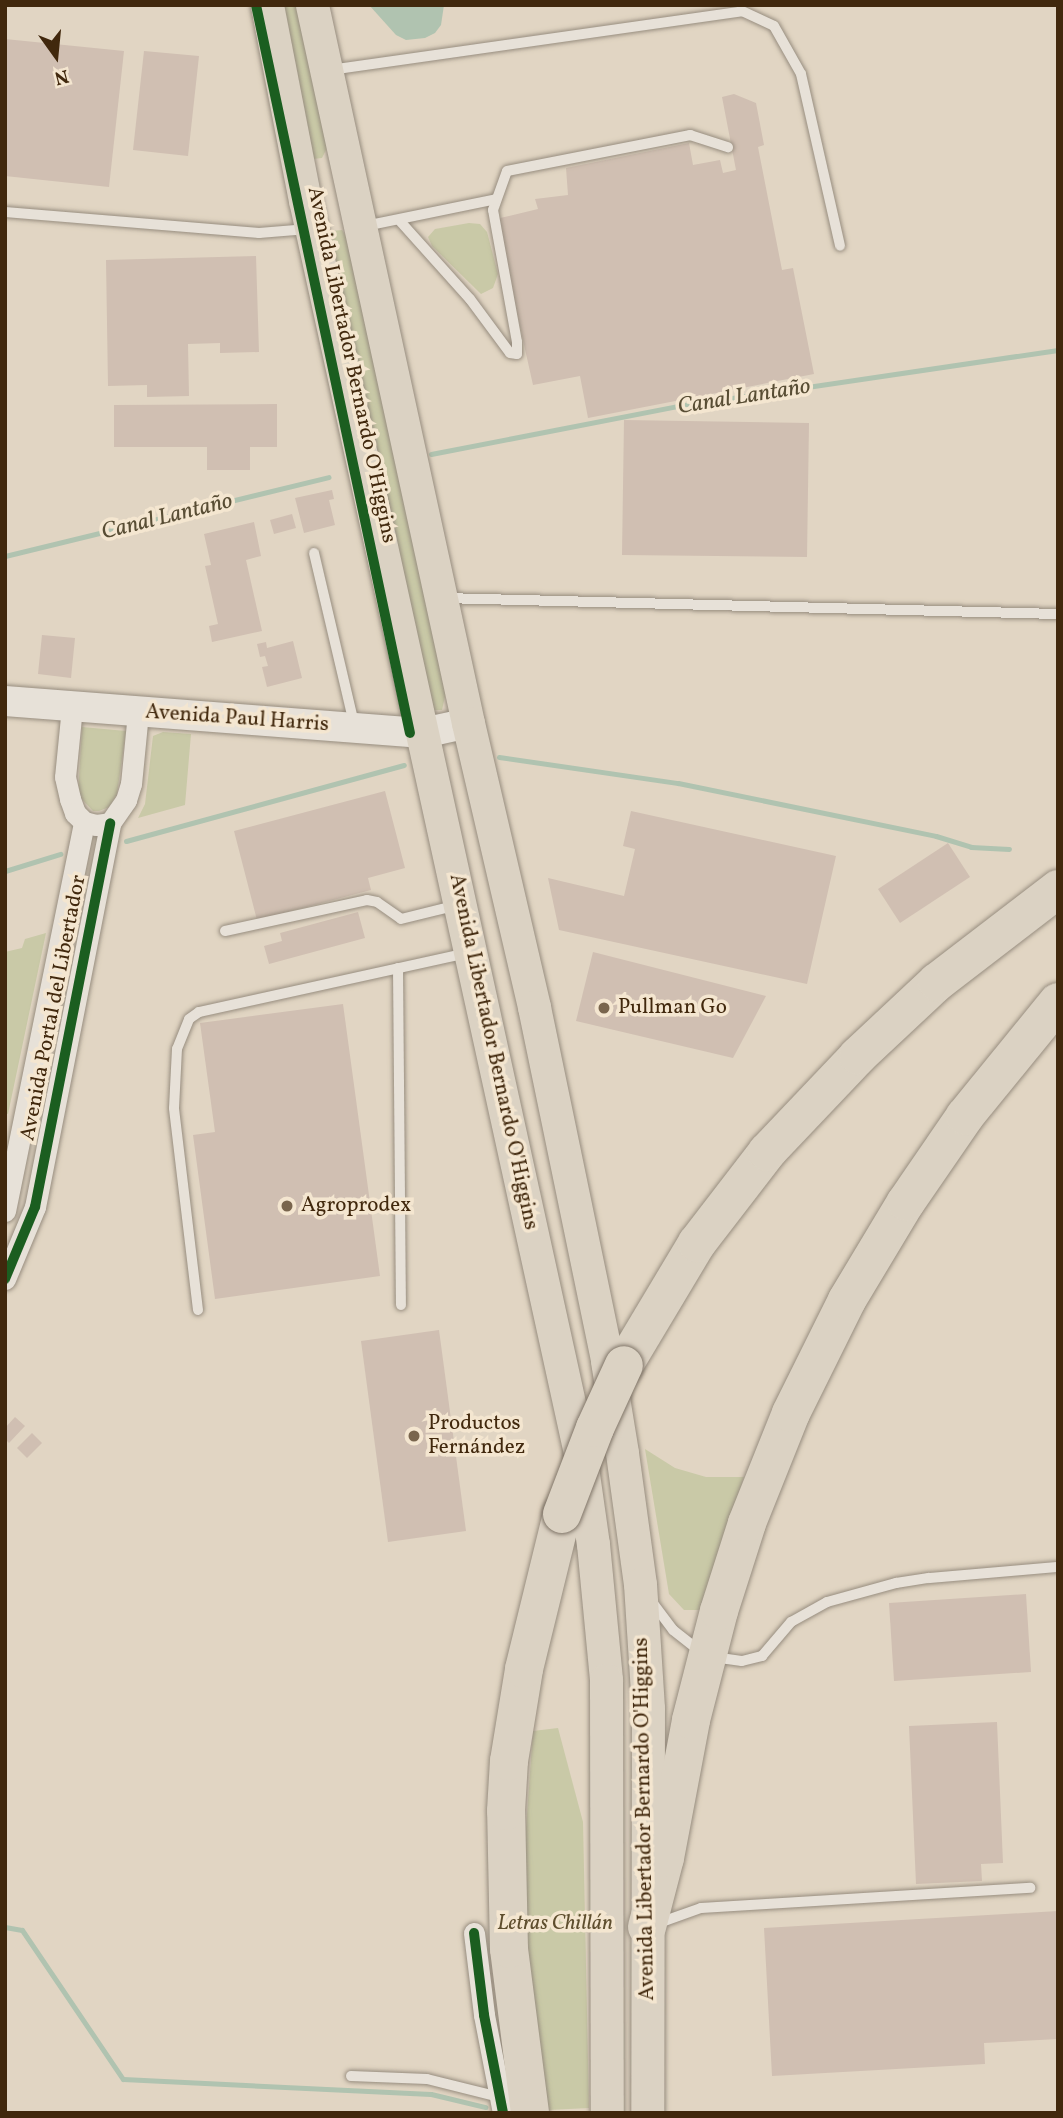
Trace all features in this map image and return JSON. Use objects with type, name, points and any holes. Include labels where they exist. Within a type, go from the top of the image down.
[{"type":"highway","points":[[511,2108],[506,1811],[509,1761],[524,1670],[562,1514],[596,1427],[624,1365],[697,1243],[767,1152],[858,1056],[937,982],[1058,889]]},
{"type":"highway","points":[[647,1927],[665,1858],[706,1656],[732,1567],[768,1467],[817,1356],[899,1213],[957,1126],[1058,1002]]},
{"type":"main road","name":"Avenida Libertador Bernardo O'Higgins","points":[[267,5],[308,215],[562,1368],[595,1555],[607,1692],[607,2113]]},
{"type":"main road","name":"Avenida Libertador Bernardo O'Higgins","points":[[312,5],[468,723],[528,981],[607,1361],[640,1584],[648,1708],[647,2113]]},
{"type":"main road","points":[[308,215],[352,191]]},
{"type":"main road","name":"Avenida Paul Harris","points":[[5,701],[423,733],[468,723]]},
{"type":"street","points":[[72,706],[65,777],[75,813],[84,822],[110,823]]},
{"type":"street","name":"Avenida Portal del Libertador","points":[[5,1279],[35,1208],[110,823],[120,812],[131,783],[138,712]]},
{"type":"street","name":"Avenida Portal del Libertador","points":[[5,1211],[13,1136],[84,822]]},
{"type":"street","points":[[13,1136],[47,1143]]},
{"type":"street","points":[[474,1933],[484,2015],[511,2108]]},
{"type":"lane","points":[[326,71],[742,11],[774,26],[801,74],[841,246]]},
{"type":"lane","points":[[399,220],[470,299],[510,353],[517,354],[493,210],[507,171],[690,135],[728,147]]},
{"type":"lane","points":[[360,228],[496,199]]},
{"type":"lane","points":[[5,212],[259,233],[308,215]]},
{"type":"lane","points":[[314,553],[355,728]]},
{"type":"lane","points":[[441,598],[1058,614]]},
{"type":"lane","points":[[225,931],[367,900],[377,902],[401,919],[460,904]]},
{"type":"lane","points":[[198,1310],[174,1108],[177,1049],[189,1019],[199,1012],[471,952]]},
{"type":"lane","points":[[398,968],[401,1305]]},
{"type":"lane","points":[[640,1584],[673,1630],[706,1656],[733,1661],[762,1656],[791,1622],[806,1611],[827,1602],[896,1583],[1058,1567]]},
{"type":"lane","points":[[647,1927],[701,1908],[1030,1888]]},
{"type":"lane","points":[[351,2076],[427,2079],[511,2108]]},
{"type":"green space","points":[[277,5],[297,5],[327,148],[322,158],[312,159]]},
{"type":"green space","points":[[469,223],[480,224],[487,232],[498,274],[493,288],[481,294],[432,246],[428,237],[435,229]]},
{"type":"green space","points":[[342,230],[348,239],[446,692],[442,710],[434,710],[330,242],[332,231]]},
{"type":"green space","points":[[82,727],[126,731],[117,794],[109,807],[99,811],[93,811],[78,795]]},
{"type":"green space","points":[[163,732],[191,734],[185,805],[138,818],[145,804],[153,736]]},
{"type":"green space","points":[[46,933],[8,1114],[5,1113],[5,952],[22,948],[25,939]]},
{"type":"green space","points":[[645,1449],[675,1468],[706,1477],[744,1477],[700,1610],[684,1610],[669,1594]]},
{"type":"green space","name":"Letras Chillán","points":[[558,1728],[583,1822],[589,2108],[549,2110],[525,1953],[524,1856],[533,1731]]},
{"type":"shaded area","points":[[369,5],[444,5],[441,25],[435,33],[425,38],[406,40],[396,35]]},
{"type":"building","points":[[5,39],[124,51],[109,187],[5,176]]},
{"type":"building","points":[[144,51],[199,56],[188,156],[133,150]]},
{"type":"building","points":[[734,94],[756,103],[764,145],[758,147],[782,270],[793,268],[814,374],[588,418],[580,376],[533,385],[496,219],[538,209],[535,199],[568,195],[566,168],[689,143],[693,165],[720,160],[723,173],[736,170],[722,97]]},
{"type":"building","points":[[256,256],[259,352],[220,353],[220,343],[188,344],[189,396],[147,397],[147,385],[108,386],[106,260]]},
{"type":"building","points":[[277,404],[277,447],[250,447],[250,470],[207,470],[207,447],[114,447],[114,405]]},
{"type":"building","points":[[624,420],[809,423],[807,557],[622,555]]},
{"type":"building","points":[[332,490],[334,499],[329,500],[335,525],[304,533],[295,498]]},
{"type":"building","points":[[292,514],[296,528],[274,534],[270,520]]},
{"type":"building","points":[[254,522],[261,556],[246,560],[262,631],[212,642],[209,626],[218,624],[205,566],[211,565],[204,534]]},
{"type":"building","points":[[42,635],[75,638],[71,678],[38,674]]},
{"type":"building","points":[[293,641],[302,678],[267,687],[262,667],[268,666],[265,656],[260,657],[257,644],[266,642],[267,648]]},
{"type":"building","points":[[385,791],[405,868],[368,878],[371,890],[257,920],[234,831]]},
{"type":"building","points":[[631,811],[836,856],[807,984],[559,930],[548,878],[624,896],[635,849],[623,846]]},
{"type":"building","points":[[948,843],[970,877],[900,923],[878,889]]},
{"type":"building","points":[[358,912],[365,938],[269,964],[264,946],[282,941],[280,933]]},
{"type":"building","points":[[593,952],[766,996],[733,1058],[576,1021]]},
{"type":"building","name":"Agroprodex","points":[[343,1004],[380,1276],[215,1299],[193,1135],[215,1132],[200,1023]]},
{"type":"building","name":"Productos Fernández","points":[[439,1330],[466,1531],[388,1542],[361,1341]]},
{"type":"building","points":[[15,1417],[25,1426],[9,1443],[5,1439],[5,1428]]},
{"type":"building","points":[[32,1433],[42,1443],[27,1458],[17,1448]]},
{"type":"building","points":[[1026,1594],[1031,1672],[894,1681],[889,1603]]},
{"type":"building","points":[[997,1722],[1003,1863],[981,1864],[982,1881],[916,1884],[909,1726]]},
{"type":"building","points":[[1058,1911],[1058,2039],[984,2043],[985,2064],[772,2076],[764,1928]]},
{"type":"waterway","name":"Canal Lantaño","points":[[431,454],[678,406],[1058,350]]},
{"type":"waterway","name":"Canal Lantaño","points":[[5,556],[329,477]]},
{"type":"waterway","points":[[499,757],[678,783],[936,836],[971,847],[1009,849]]},
{"type":"waterway","points":[[126,841],[404,765]]},
{"type":"waterway","points":[[5,871],[60,854]]},
{"type":"waterway","points":[[5,1927],[22,1930],[123,2079],[431,2094],[485,2107]]},
{"type":"cycle path","points":[[256,5],[410,733]]},
{"type":"cycle path","points":[[5,1279],[35,1207],[110,823]]},
{"type":"cycle path","points":[[474,1933],[484,2015],[503,2113]]},
{"type":"place","name":"Pullman Go","points":[[604,1008]]},
{"type":"place","name":"Agroprodex","points":[[287,1206]]},
{"type":"place","name":"Productos Fernández","points":[[414,1436]]}]
